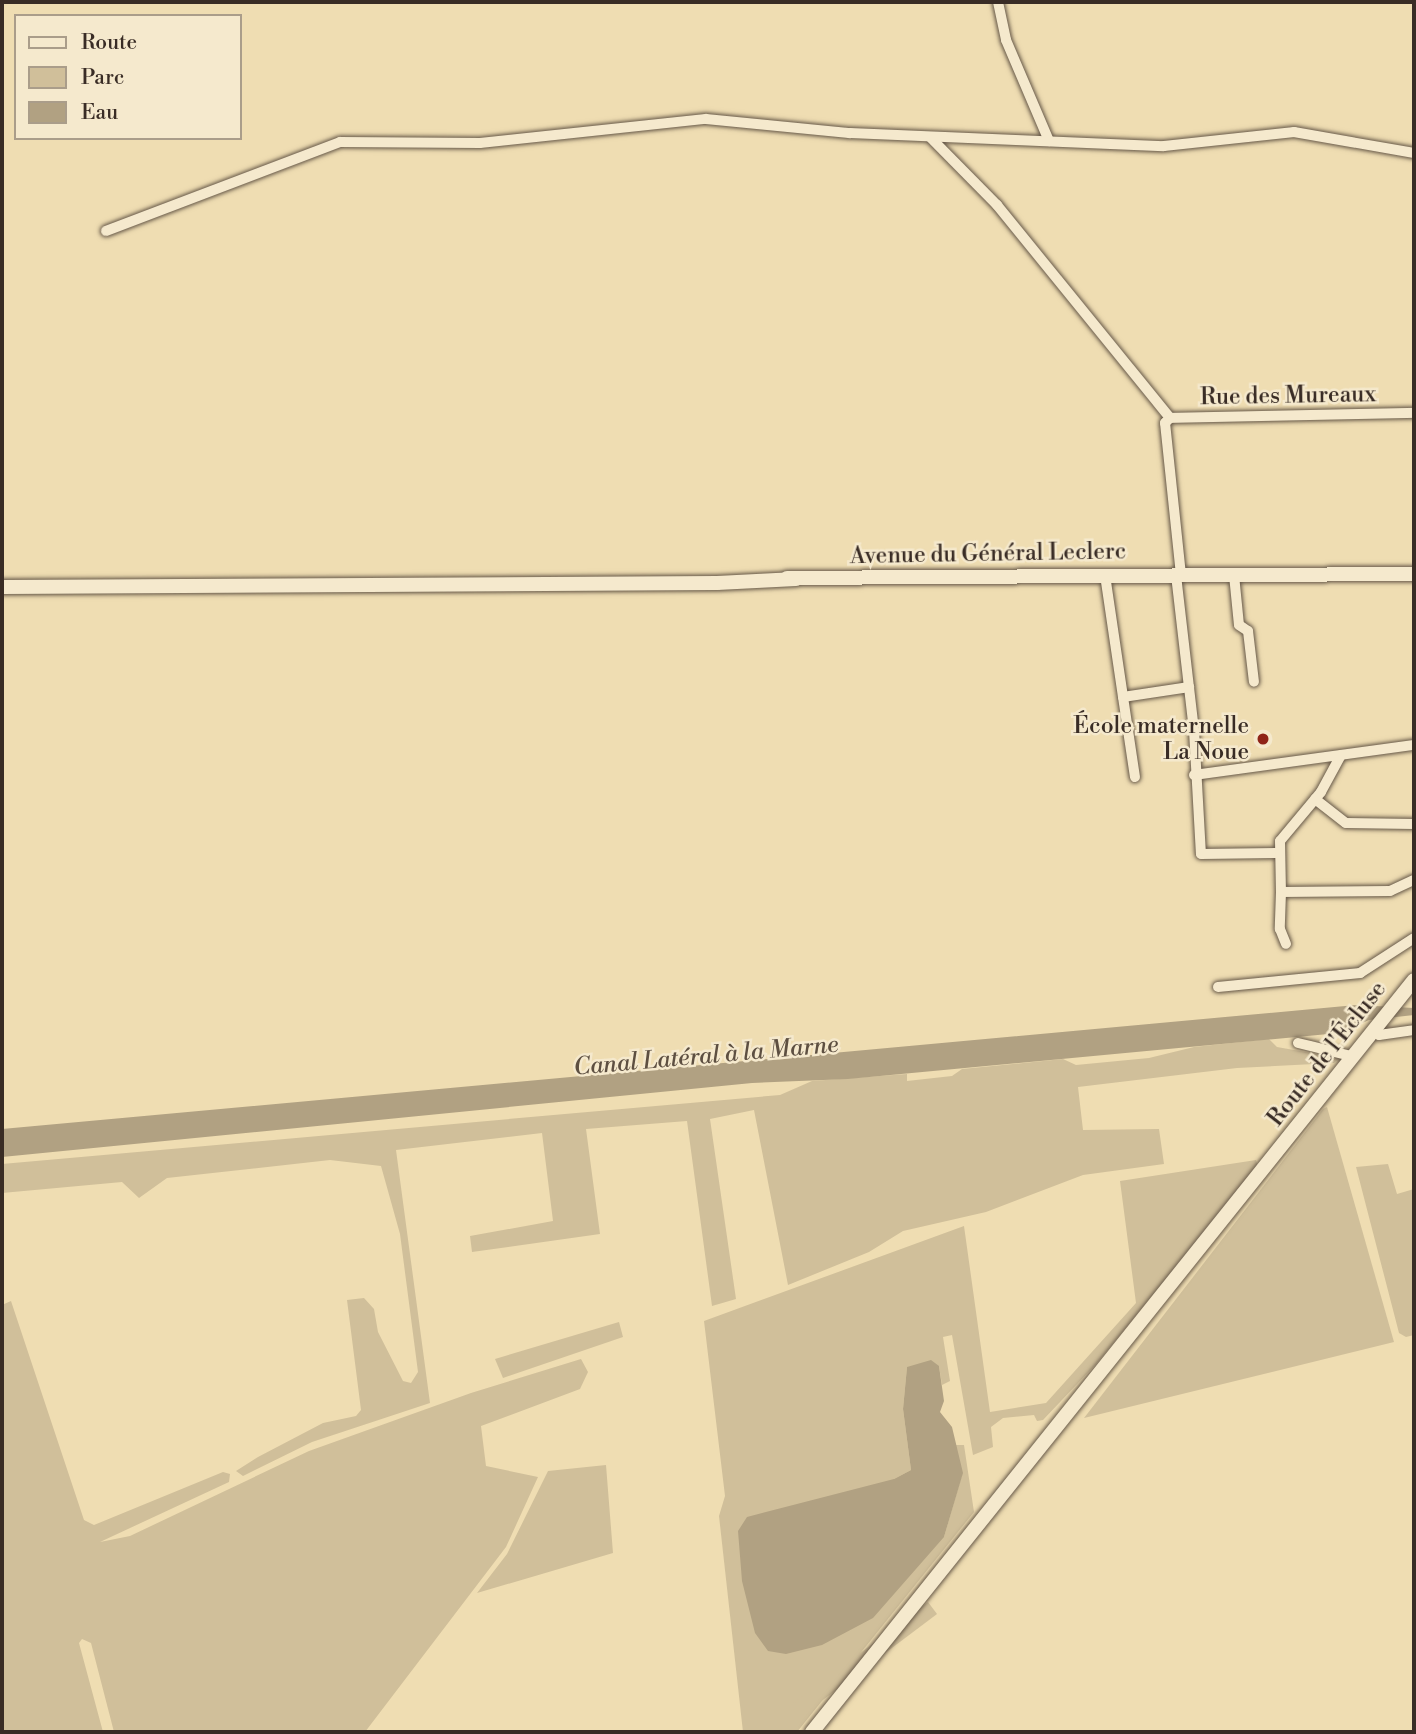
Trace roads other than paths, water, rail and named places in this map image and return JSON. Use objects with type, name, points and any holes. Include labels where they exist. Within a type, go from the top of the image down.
[{"type":"main road","name":"Avenue du Général Leclerc","points":[[2,587],[1414,574]]},
{"type":"main road","name":"Route de l'Écluse","points":[[812,1732],[1276,1156],[1371,1031],[1409,992],[1414,980]]},
{"type":"street","points":[[998,2],[1006,40],[1049,141]]},
{"type":"street","points":[[106,231],[340,142],[480,143],[706,119],[931,138],[1196,145],[1280,132],[1414,153]]},
{"type":"street","points":[[931,138],[997,205],[1167,421],[1201,854],[1276,853]]},
{"type":"street","name":"Rue des Mureaux","points":[[1167,421],[1414,413]]},
{"type":"street","points":[[1105,575],[1135,777]]},
{"type":"street","points":[[1233,575],[1239,625],[1248,631],[1254,682]]},
{"type":"street","points":[[1123,697],[1189,687]]},
{"type":"street","points":[[1195,775],[1414,745]]},
{"type":"street","points":[[1286,944],[1280,929],[1281,892],[1276,853],[1285,832],[1315,799],[1341,755]]},
{"type":"street","points":[[1315,799],[1346,823],[1414,824]]},
{"type":"street","points":[[1281,892],[1390,891],[1414,880]]},
{"type":"street","points":[[1217,987],[1360,973],[1414,938]]},
{"type":"street","points":[[1371,1031],[1378,1035],[1414,1030]]},
{"type":"street","points":[[1298,1042],[1351,1056]]},
{"type":"water","points":[[1356,1005],[1414,1008],[1414,1015],[1369,1020],[1339,1033],[848,1079],[752,1083],[2,1157],[2,1129]]},
{"type":"water","points":[[931,1360],[939,1366],[944,1401],[940,1412],[952,1427],[963,1473],[944,1537],[873,1618],[822,1645],[786,1654],[768,1651],[755,1633],[742,1581],[738,1531],[747,1517],[894,1479],[911,1470],[903,1409],[907,1367]]},
{"type":"place","name":"École maternelle La Noue","points":[[1263,739]]},
{"type":"water label","name":"Canal Latéral à la Marne","points":[[706,1057]]}]
